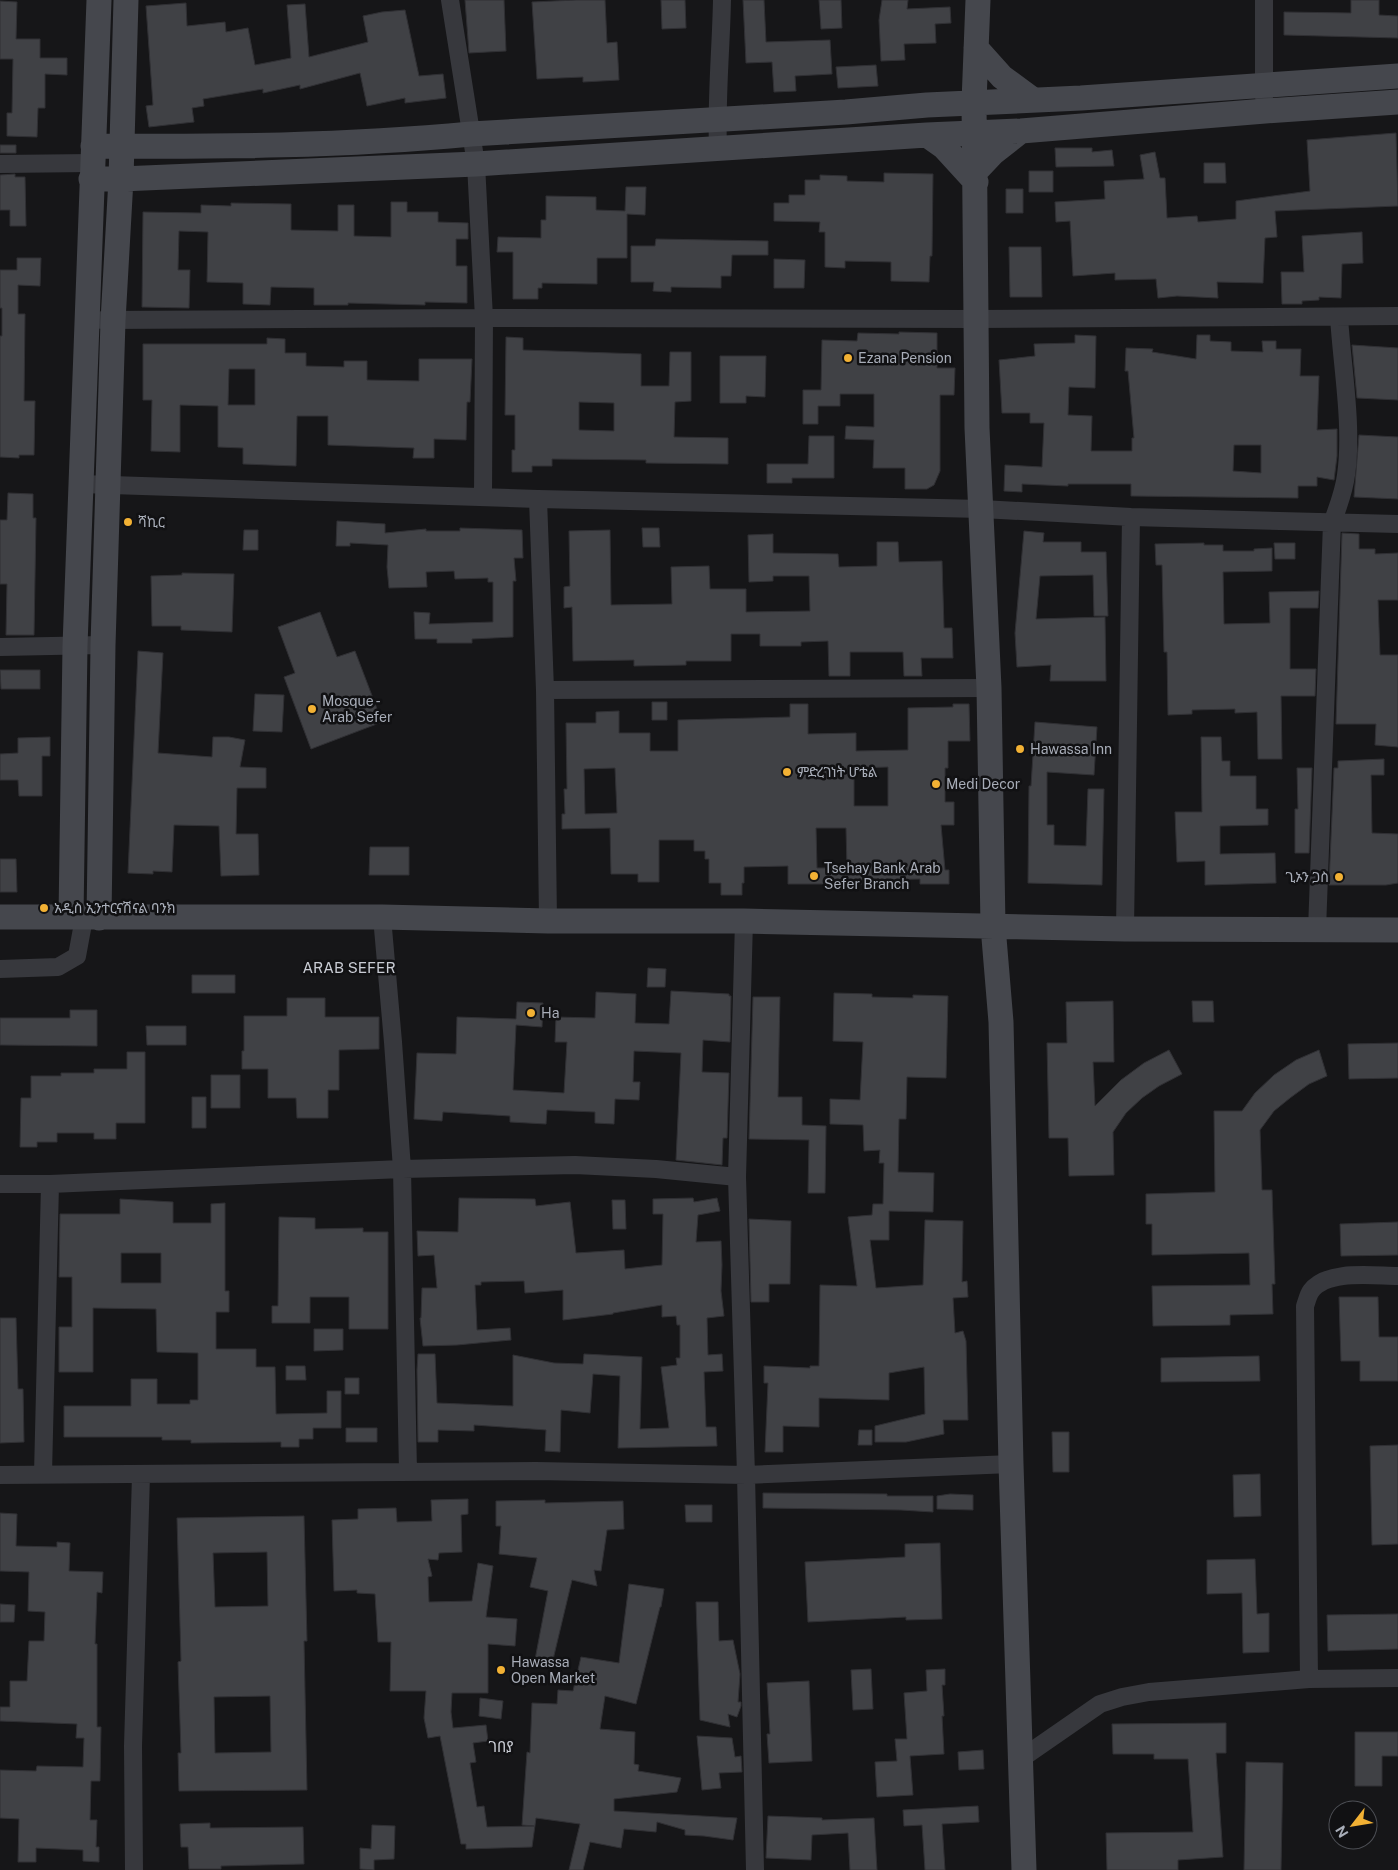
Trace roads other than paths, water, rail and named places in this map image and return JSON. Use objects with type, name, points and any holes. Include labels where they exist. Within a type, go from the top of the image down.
[{"type":"street","points":[[85,918],[75,646],[99,0]]},
{"type":"street","points":[[0,969],[58,967],[77,956],[85,918],[103,645],[113,321],[121,179],[126,0]]},
{"type":"street","points":[[450,0],[476,164],[484,318],[483,496]]},
{"type":"street","points":[[718,149],[717,120],[722,0]]},
{"type":"street","points":[[978,0],[974,102],[977,428],[990,688],[993,926],[1001,1022],[1011,1464],[1022,1758],[1024,1870]]},
{"type":"street","points":[[1264,0],[1265,111]]},
{"type":"street","points":[[927,105],[961,83],[976,57]]},
{"type":"street","points":[[976,57],[1032,99]]},
{"type":"street","points":[[92,163],[121,146],[188,148],[409,140],[471,134],[846,112],[974,102],[1137,94],[1398,76]]},
{"type":"street","points":[[0,164],[92,163],[121,179],[476,164],[927,135],[1021,131],[1398,102]]},
{"type":"street","points":[[976,176],[994,153],[1021,131]]},
{"type":"street","points":[[927,135],[944,147],[976,176]]},
{"type":"street","points":[[86,318],[113,321],[484,318],[977,319],[1398,316]]},
{"type":"street","points":[[1317,930],[1332,523],[1346,475],[1348,450],[1338,317]]},
{"type":"street","points":[[81,484],[538,499],[982,509],[1131,517],[1398,524]]},
{"type":"street","points":[[538,499],[548,921]]},
{"type":"street","points":[[1125,929],[1131,517]]},
{"type":"street","points":[[0,647],[103,645]]},
{"type":"street","points":[[544,690],[990,688]]},
{"type":"street","points":[[0,917],[382,917],[548,921],[744,921],[1125,929],[1398,930]]},
{"type":"street","points":[[382,917],[402,1170],[408,1472]]},
{"type":"street","points":[[744,921],[737,1177],[755,1870]]},
{"type":"street","points":[[0,1184],[50,1184],[576,1165],[656,1169],[737,1177]]},
{"type":"street","points":[[43,1474],[50,1184]]},
{"type":"street","points":[[1309,1679],[1305,1306],[1310,1292],[1324,1280],[1343,1276],[1398,1276]]},
{"type":"street","points":[[0,1475],[536,1470],[746,1475],[1011,1464]]},
{"type":"street","points":[[134,1870],[133,1746],[141,1475]]},
{"type":"street","points":[[1022,1758],[1100,1704],[1122,1697],[1149,1692],[1309,1679],[1398,1678]]},
{"type":"place","name":"Ezana Pension","points":[[848,358]]},
{"type":"place","name":"ሻኪር","points":[[128,522]]},
{"type":"place","name":"Mosque - Arab Sefer","points":[[312,709]]},
{"type":"place","name":"Hawassa Inn","points":[[1020,749]]},
{"type":"place","name":"ምድረገነት ሆቴል","points":[[787,772]]},
{"type":"place","name":"Medi Decor","points":[[936,784]]},
{"type":"place","name":"Tsehay Bank Arab Sefer Branch","points":[[814,876]]},
{"type":"place","name":"ጊኦን ጋስ","points":[[1339,877]]},
{"type":"place","name":"አዲስ ኢንተርናሽናል ባንክ","points":[[44,908]]},
{"type":"place","name":"Ha","points":[[531,1013]]},
{"type":"place","name":"Hawassa Open Market","points":[[501,1670]]},
{"type":"district","name":"ARAB SEFER","points":[[349,967]]},
{"type":"district","name":"ገበያ","points":[[501,1746]]}]
